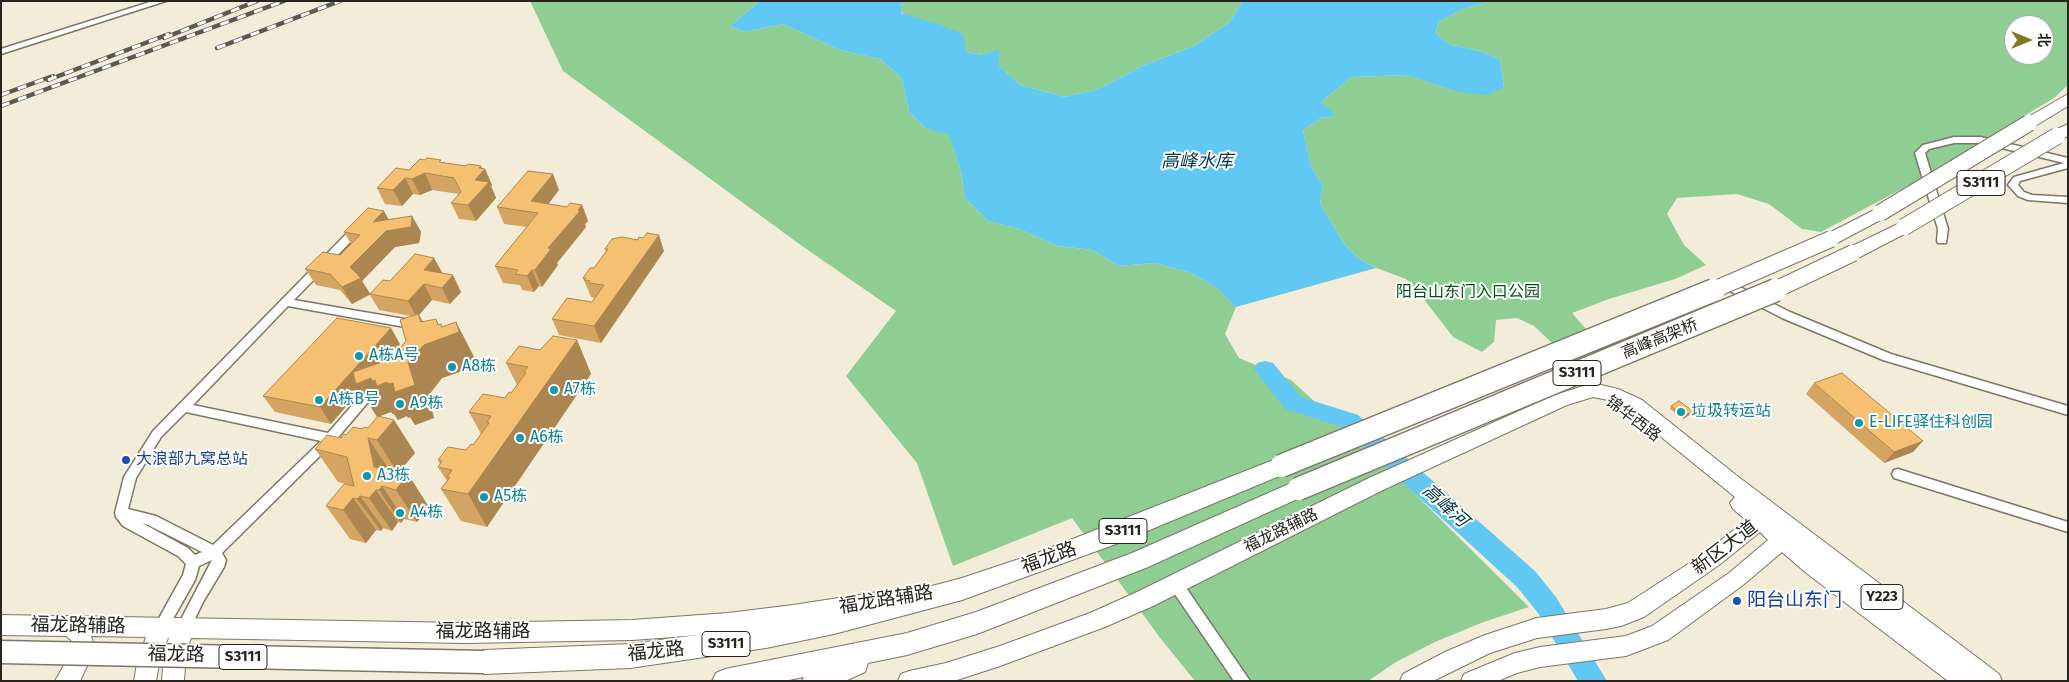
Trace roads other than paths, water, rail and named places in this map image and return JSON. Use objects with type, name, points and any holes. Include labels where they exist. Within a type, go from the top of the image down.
[{"type":"highway","name":"高峰高架桥","points":[[1281,466],[1734,282],[1831,239],[1880,213],[2068,99]]},
{"type":"highway","name":"高峰高架桥","points":[[1298,488],[1766,295],[1904,226],[2062,133]]},
{"type":"highway","name":"福龙路","points":[[1,652],[484,662],[630,656],[702,647],[766,637],[834,623],[962,589],[1108,537],[1281,466]]},
{"type":"highway","name":"福龙路","points":[[725,681],[907,644],[977,623],[1140,560],[1298,488]]},
{"type":"highway","points":[[815,681],[907,644]]},
{"type":"main road","name":"福龙路辅路","points":[[909,681],[946,673],[1048,639],[1105,617],[1376,484],[1561,400],[1593,390]]},
{"type":"main road","name":"锦华西路","points":[[1593,390],[1611,400],[1766,517],[1991,681]]},
{"type":"main road","name":"锦华西路","points":[[1766,517],[1782,540],[1812,566],[1966,681]]},
{"type":"main road","name":"新区大道","points":[[1412,681],[1453,658],[1537,628],[1620,616],[1636,610],[1712,558],[1766,517]]},
{"type":"main road","name":"新区大道","points":[[1472,681],[1515,663],[1554,655],[1626,646],[1660,633],[1736,579],[1782,540]]},
{"type":"main road","points":[[1712,558],[1736,579]]},
{"type":"main road","name":"福龙路辅路","points":[[1,625],[465,633],[632,630],[709,625],[793,615],[962,589]]},
{"type":"main road","points":[[66,681],[74,671],[84,649],[80,635],[70,626]]},
{"type":"main road","points":[[145,681],[150,657],[160,629]]},
{"type":"main road","points":[[173,681],[175,651],[183,629]]},
{"type":"street","points":[[1,52],[162,1]]},
{"type":"street","points":[[1942,241],[1943,229],[1920,153],[1926,147],[1954,140],[1981,140],[2068,161]]},
{"type":"street","points":[[2068,165],[2017,179],[2013,184],[2021,194],[2031,198],[2068,200]]},
{"type":"street","points":[[121,513],[130,477],[157,434],[367,218]]},
{"type":"street","points":[[1718,280],[1786,315],[1887,357],[2068,411]]},
{"type":"street","points":[[285,302],[422,327]]},
{"type":"street","points":[[193,562],[214,553],[247,518],[331,438],[384,377]]},
{"type":"street","points":[[182,407],[331,438]]},
{"type":"street","points":[[1898,474],[2068,527]]},
{"type":"street","points":[[121,513],[151,520],[214,553],[219,560],[183,629]]},
{"type":"street","points":[[121,513],[128,522],[184,552],[193,562]]},
{"type":"street","points":[[160,629],[190,576],[193,562]]},
{"type":"street","points":[[1175,583],[1243,681]]},
{"type":"water","name":"高峰水库","points":[[760,1],[903,1],[901,13],[963,34],[966,52],[983,55],[999,49],[999,66],[1020,85],[1065,97],[1099,89],[1142,66],[1194,46],[1230,22],[1242,1],[1493,1],[1463,9],[1438,22],[1436,34],[1451,45],[1480,51],[1500,59],[1504,88],[1486,95],[1455,91],[1408,75],[1352,77],[1321,102],[1336,115],[1321,118],[1303,130],[1311,166],[1323,186],[1320,204],[1345,245],[1358,258],[1376,268],[1236,307],[1217,288],[1191,273],[1155,263],[1118,266],[1093,250],[1058,246],[1019,229],[988,221],[965,198],[961,172],[949,135],[925,128],[909,112],[902,78],[880,59],[840,50],[783,24],[744,32],[730,26]]},
{"type":"waterway","name":"高峰河","points":[[1265,369],[1293,403],[1350,421],[1526,579],[1547,605],[1593,681]]},
{"type":"railway","points":[[164,38],[257,1]]},
{"type":"railway","points":[[1,106],[284,1]]},
{"type":"railway","points":[[217,48],[340,1]]},
{"type":"railway","points":[[48,80],[169,34]]},
{"type":"railway","points":[[1,95],[53,76]]},
{"type":"place","name":"A栋A号","points":[[359,356]]},
{"type":"place","name":"A8栋","points":[[452,367]]},
{"type":"place","name":"A7栋","points":[[554,390]]},
{"type":"place","name":"A栋B号","points":[[319,400]]},
{"type":"place","name":"A9栋","points":[[400,404]]},
{"type":"place","name":"垃圾转运站","points":[[1681,412]]},
{"type":"place","name":"E-LIFE驿住科创园","points":[[1859,423]]},
{"type":"place","name":"A6栋","points":[[520,438]]},
{"type":"place","name":"大浪部九窝总站","points":[[126,460]]},
{"type":"place","name":"A3栋","points":[[367,476]]},
{"type":"place","name":"A5栋","points":[[484,497]]},
{"type":"place","name":"A4栋","points":[[400,513]]},
{"type":"place","name":"阳台山东门","points":[[1737,601]]},
{"type":"park label","name":"阳台山东门入口公园","points":[[1468,293]]}]
